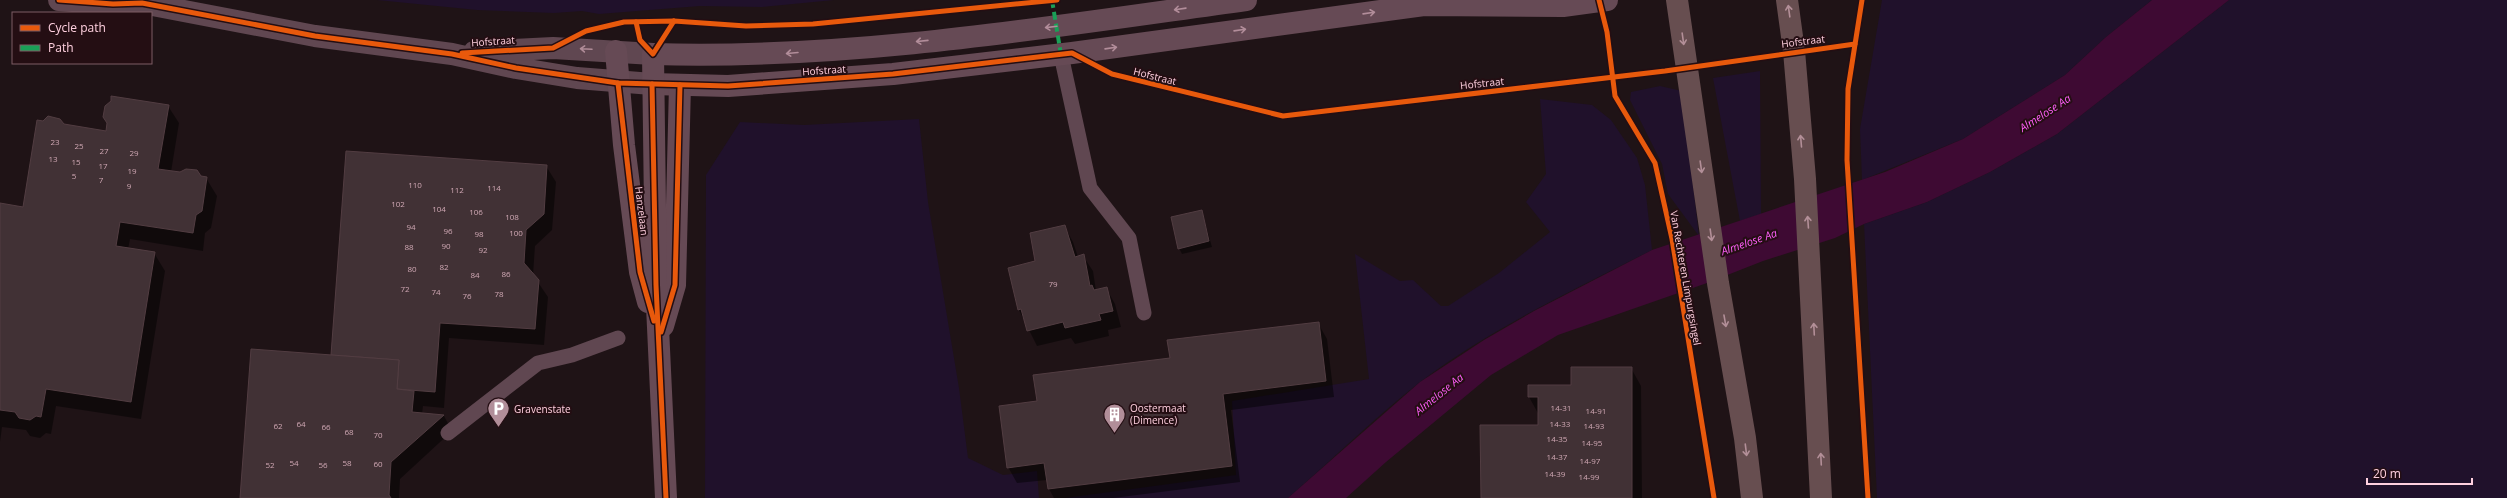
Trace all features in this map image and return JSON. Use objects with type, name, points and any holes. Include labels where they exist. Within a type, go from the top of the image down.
[{"type":"main road","points":[[1677,0],[1718,283],[1745,438],[1752,498]]},
{"type":"main road","points":[[1787,0],[1794,51],[1805,180],[1821,498]]},
{"type":"street","name":"Hofstraat","points":[[59,0],[113,4],[139,2],[315,36],[452,54],[516,68],[618,83],[728,86],[893,74],[1061,55],[1424,5],[1563,6],[1607,0]]},
{"type":"street","name":"Hofstraat","points":[[452,54],[553,48],[653,54],[770,54],[902,44],[1056,26],[1246,0]]},
{"type":"street","name":"Hanzelaan","points":[[616,52],[618,83],[640,272],[659,340]]},
{"type":"street","name":"Hanzelaan","points":[[653,54],[652,84],[659,340],[666,498]]},
{"type":"street","name":"Hanzelaan","points":[[659,340],[675,285],[680,85]]},
{"type":"lane","points":[[1061,55],[1090,188],[1129,238],[1144,313]]},
{"type":"lane","points":[[448,433],[538,363],[572,355],[618,338]]},
{"type":"shaded area","points":[[377,0],[834,0],[762,7],[700,6],[599,14],[582,11],[554,13],[477,10]]},
{"type":"shaded area","points":[[1882,0],[2152,0],[2106,37],[2065,75],[1963,139],[1862,180],[1860,129]]},
{"type":"shaded area","points":[[2229,0],[2507,0],[2507,498],[1877,498],[1864,224],[1927,202],[1990,172],[2057,134]]},
{"type":"shaded area","points":[[1760,71],[1761,214],[1740,221],[1713,78]]},
{"type":"shaded area","points":[[1660,86],[1682,91],[1699,236],[1668,194],[1662,164],[1630,100],[1631,92]]},
{"type":"shaded area","points":[[1540,99],[1592,105],[1611,120],[1637,158],[1645,185],[1652,250],[1533,311],[1475,344],[1447,362],[1386,410],[1288,498],[1065,498],[1236,475],[1232,401],[1369,379],[1355,254],[1400,281],[1413,280],[1441,306],[1448,306],[1499,273],[1550,232],[1526,202],[1546,174]]},
{"type":"shaded area","points":[[919,119],[928,202],[959,388],[968,458],[1003,475],[1037,471],[1039,498],[705,498],[706,175],[740,122],[804,125]]},
{"type":"water","name":"Almelose Aa","points":[[2152,0],[2229,0],[2057,134],[1990,172],[1927,202],[1864,224],[1835,238],[1763,261],[1707,283],[1558,335],[1491,375],[1386,462],[1346,498],[1288,498],[1420,382],[1484,340],[1534,311],[1652,250],[1885,172],[1963,139],[2065,75],[2106,37]]},
{"type":"building","points":[[111,96],[169,105],[158,169],[180,172],[186,169],[197,170],[201,176],[207,177],[202,211],[196,215],[193,233],[120,222],[116,246],[155,252],[131,402],[46,389],[41,417],[36,416],[30,420],[19,418],[15,412],[0,410],[0,203],[23,207],[37,120],[43,121],[48,116],[60,119],[64,124],[106,131],[107,123],[103,117],[105,106],[111,101]]},
{"type":"building","points":[[346,151],[547,165],[544,214],[526,230],[524,263],[539,280],[535,329],[440,323],[435,392],[397,389],[399,360],[331,355]]},
{"type":"building","points":[[1202,210],[1209,241],[1178,249],[1171,217]]},
{"type":"building","points":[[1065,225],[1075,257],[1084,254],[1090,286],[1092,285],[1094,290],[1107,287],[1113,311],[1099,314],[1101,320],[1065,328],[1063,322],[1027,331],[1021,309],[1018,310],[1008,268],[1035,261],[1030,233]]},
{"type":"building","name":"Oostermaat (Dimence)","points":[[1319,322],[1326,381],[1223,394],[1232,466],[1048,489],[1044,463],[1007,468],[999,406],[1037,401],[1033,375],[1170,358],[1167,340]]},
{"type":"building","points":[[251,349],[399,360],[397,389],[414,391],[412,412],[444,415],[391,462],[389,495],[391,498],[240,498]]},
{"type":"building","points":[[1571,367],[1632,367],[1632,498],[1481,498],[1480,425],[1538,425],[1538,397],[1528,397],[1528,385],[1571,385]]},
{"type":"marked path","points":[[1052,0],[1061,55]]},
{"type":"cycle path","points":[[59,0],[113,4],[142,3],[315,36],[452,54],[516,68],[618,83],[728,86],[893,74],[1072,53],[1112,74],[1283,116],[1665,71],[1855,44]]},
{"type":"cycle path","points":[[462,53],[553,48],[586,31],[624,22],[674,21],[746,26],[813,24],[1057,0]]},
{"type":"cycle path","name":"Van Rechteren Limpurgsingel","points":[[1599,0],[1607,32],[1615,96],[1655,163],[1672,239],[1714,498]]},
{"type":"cycle path","points":[[1862,0],[1848,89],[1847,160],[1868,498]]},
{"type":"cycle path","points":[[636,22],[640,40],[653,54],[674,21]]},
{"type":"cycle path","points":[[618,83],[640,272],[654,321]]},
{"type":"cycle path","points":[[652,84],[656,285],[666,498]]},
{"type":"cycle path","points":[[661,332],[675,285],[680,85]]},
{"type":"place","name":"Gravenstate","points":[[499,428]]},
{"type":"place","name":"Oostermaat (Dimence)","points":[[1115,434]]}]
